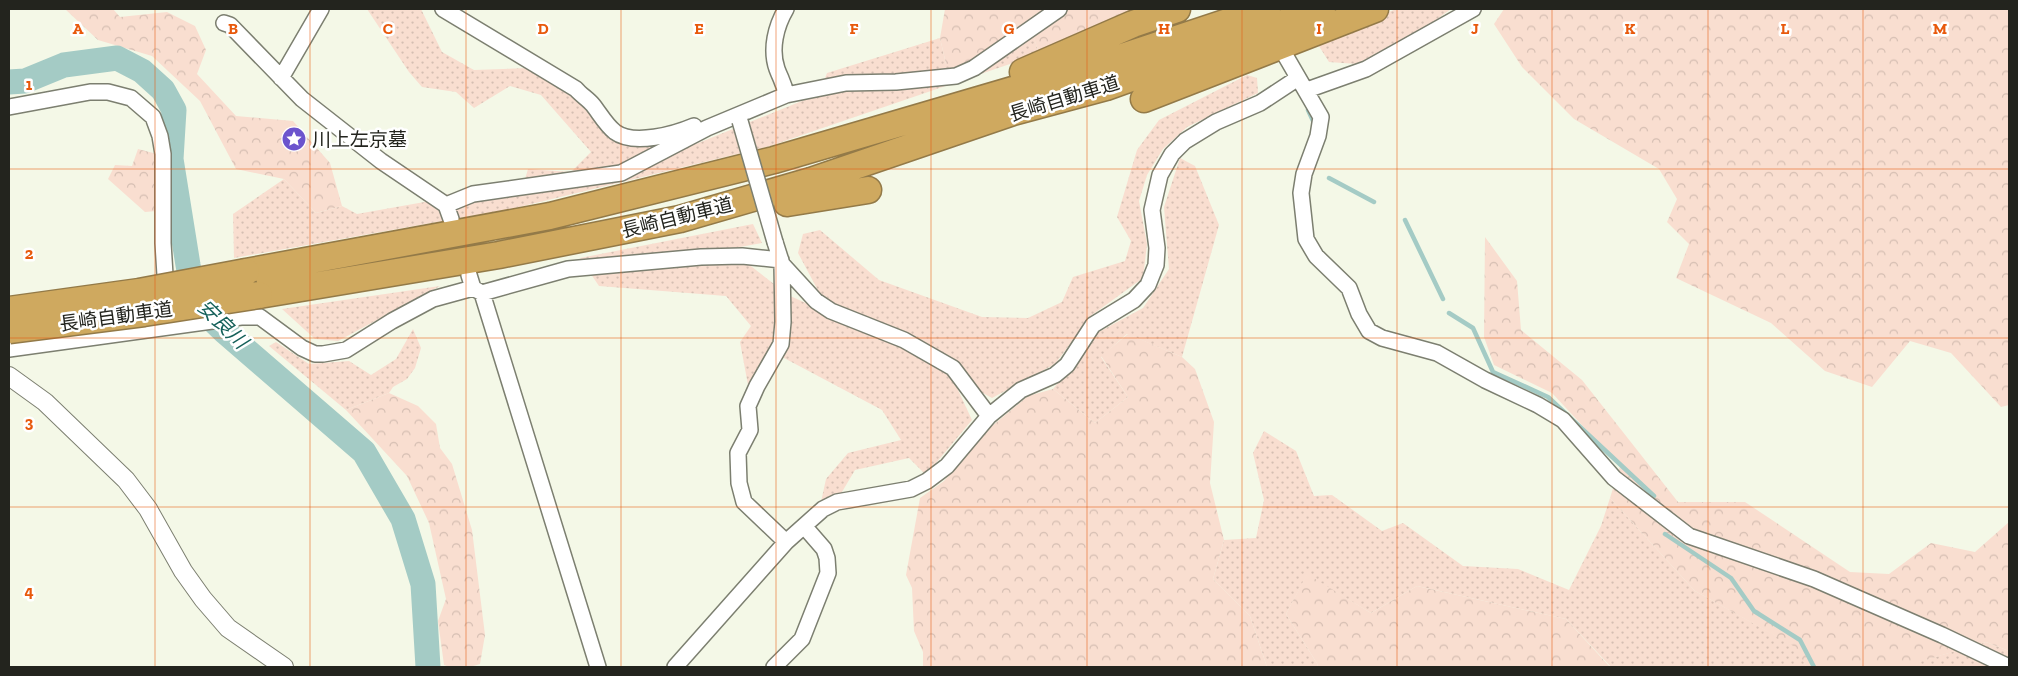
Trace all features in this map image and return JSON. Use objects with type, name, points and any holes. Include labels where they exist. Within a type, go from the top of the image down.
[{"type":"highway","points":[[878,130],[1064,55],[1133,24],[1177,9]]},
{"type":"highway","name":"長崎自動車道","points":[[9,310],[139,292],[550,216],[774,160],[878,130],[1098,65],[1267,9]]},
{"type":"highway","name":"長崎自動車道","points":[[9,330],[144,313],[259,295],[499,255],[680,219],[811,181],[1013,112],[1106,86],[1322,9]]},
{"type":"highway","points":[[1144,99],[1375,9]]},
{"type":"highway","points":[[680,219],[868,190]]},
{"type":"street","points":[[281,78],[321,9]]},
{"type":"street","points":[[443,9],[576,90],[593,105],[600,117],[615,132],[624,137],[637,139],[681,132],[695,126],[707,128]]},
{"type":"street","points":[[786,9],[775,36],[774,52],[777,70],[784,81],[786,95]]},
{"type":"street","points":[[446,205],[473,194],[621,173],[707,128],[740,117],[786,95],[846,83],[896,82],[956,76],[974,68],[1059,9]]},
{"type":"street","points":[[674,667],[786,542],[823,509],[837,502],[910,489],[927,481],[947,466],[989,416],[1022,390],[1055,375],[1067,365],[1093,325],[1134,300],[1148,285],[1156,265],[1157,248],[1152,210],[1160,175],[1172,154],[1185,140],[1216,122],[1302,84],[1366,69],[1473,9]]},
{"type":"street","points":[[224,23],[230,26],[302,100],[330,123],[381,161],[446,205],[451,219]]},
{"type":"street","points":[[1285,55],[1321,117],[1318,136],[1302,183],[1301,192],[1306,238],[1316,256],[1349,288],[1359,314],[1369,331],[1382,338],[1437,353],[1485,380],[1538,405],[1563,420],[1614,478],[1689,536],[1814,579],[1942,635],[2009,667]]},
{"type":"street","points":[[9,107],[90,92],[108,92],[131,98],[153,118],[160,136],[163,154],[165,276],[169,293],[181,319],[189,326]]},
{"type":"street","points":[[740,117],[782,262],[783,322],[781,344],[748,406],[750,430],[738,453],[739,483],[744,502],[786,542]]},
{"type":"street","points":[[9,349],[189,326],[241,317],[260,317],[302,348],[314,354],[323,354],[346,350],[433,299],[475,285],[577,268],[701,257],[742,256],[782,262],[816,301],[831,311],[904,340],[953,368],[989,416]]},
{"type":"street","points":[[475,285],[598,667]]},
{"type":"street","points":[[9,376],[60,415],[126,480],[148,509],[184,571],[203,599],[228,628],[284,667]]},
{"type":"street","points":[[774,667],[802,639],[828,573],[824,549],[804,526]]},
{"type":"green space","points":[[65,9],[113,9],[120,17],[167,12],[195,26],[206,50],[197,74],[236,116],[293,121],[330,163],[342,206],[316,213],[284,179],[236,169],[200,101],[152,56],[98,40]]},
{"type":"green space","points":[[367,9],[421,9],[442,52],[474,70],[528,68],[579,100],[629,144],[696,144],[819,94],[827,73],[940,38],[946,64],[1029,21],[1039,54],[770,146],[515,208],[234,258],[233,214],[284,179],[316,213],[342,206],[357,214],[430,201],[441,195],[525,179],[528,169],[571,172],[591,152],[541,95],[510,86],[474,108],[456,92],[422,87],[409,72]]},
{"type":"green space","points":[[945,9],[1144,9],[1039,54],[1029,22],[969,66],[946,64],[940,38]]},
{"type":"green space","points":[[1396,9],[1451,9],[1429,25],[1357,64],[1329,62],[1317,43]]},
{"type":"green space","points":[[1504,9],[2009,9],[2009,405],[2001,407],[1951,353],[1910,341],[1872,387],[1825,371],[1771,323],[1676,278],[1689,244],[1667,222],[1677,199],[1659,169],[1574,119],[1522,67],[1494,24]]},
{"type":"green space","points":[[1247,75],[1257,78],[1258,93],[1187,127],[1163,149],[1147,175],[1139,201],[1147,244],[1143,278],[1092,315],[1055,364],[992,398],[981,392],[950,358],[896,329],[837,306],[821,296],[798,253],[803,234],[820,230],[879,280],[982,317],[1028,318],[1062,302],[1073,277],[1125,261],[1131,241],[1117,217],[1137,150],[1159,120]]},
{"type":"green space","points":[[138,149],[157,154],[157,211],[145,212],[108,179],[115,165],[132,166]]},
{"type":"green space","points":[[1180,158],[1195,166],[1219,225],[1182,357],[1127,334],[1101,357],[1128,397],[1095,423],[1053,389],[1095,334],[1143,308],[1169,269],[1164,207]]},
{"type":"green space","points":[[753,224],[762,243],[729,249],[788,295],[903,347],[951,375],[972,420],[926,475],[909,458],[855,470],[839,497],[821,502],[826,479],[848,453],[901,440],[882,410],[769,350],[748,385],[740,342],[751,326],[726,296],[599,286],[580,258]]},
{"type":"green space","points":[[1485,237],[1517,281],[1521,330],[1582,380],[1678,502],[1745,502],[1850,572],[1889,574],[1931,543],[1975,552],[2009,522],[2009,651],[1986,642],[1919,662],[1915,667],[1806,667],[1797,648],[1695,591],[1610,498],[1620,466],[1552,393],[1494,365],[1484,337]]},
{"type":"green space","points":[[440,286],[338,341],[315,339],[282,309]]},
{"type":"green space","points":[[413,329],[421,348],[415,368],[407,379],[393,387],[389,393],[346,410],[269,346],[276,342],[309,364],[349,361],[371,375],[396,359]]},
{"type":"green space","points":[[1128,334],[1182,357],[1195,369],[1214,422],[1210,483],[1224,540],[1213,579],[1250,616],[1267,667],[923,667],[923,652],[914,631],[912,588],[906,575],[920,498],[944,481],[992,426],[1028,396],[1053,389],[1095,423],[1128,397],[1101,356]]},
{"type":"green space","points":[[389,393],[418,406],[436,424],[440,448],[452,464],[472,530],[485,635],[480,664],[457,668],[444,665],[438,621],[446,599],[429,523],[407,476],[346,410]]},
{"type":"green space","points":[[1264,431],[1296,451],[1314,496],[1332,495],[1382,531],[1403,523],[1463,566],[1518,569],[1569,590],[1601,526],[1610,498],[1695,591],[1798,648],[1806,667],[1611,667],[1566,619],[1417,586],[1371,613],[1307,575],[1286,614],[1318,665],[1317,667],[1267,667],[1250,616],[1213,579],[1224,540],[1256,538],[1264,500],[1253,453]]},
{"type":"green space","points":[[1307,574],[1371,613],[1417,586],[1566,619],[1610,667],[1317,667],[1318,665],[1286,614]]},
{"type":"green space","points":[[1986,642],[2009,651],[2009,667],[1915,667],[1918,662]]},
{"type":"waterway","name":"安良川","points":[[9,82],[25,81],[64,65],[117,58],[142,71],[163,90],[174,110],[171,159],[195,303],[224,331],[364,452],[403,519],[423,584],[428,667]]},
{"type":"waterway","points":[[1308,110],[1314,123]]},
{"type":"waterway","points":[[1329,178],[1374,202]]},
{"type":"waterway","points":[[1405,220],[1443,299]]},
{"type":"waterway","points":[[1449,313],[1473,328],[1493,372],[1548,397],[1654,496]]},
{"type":"waterway","points":[[1665,534],[1731,578],[1754,611],[1800,640],[1814,667]]},
{"type":"place","name":"川上左京墓","points":[[294,139]]}]
